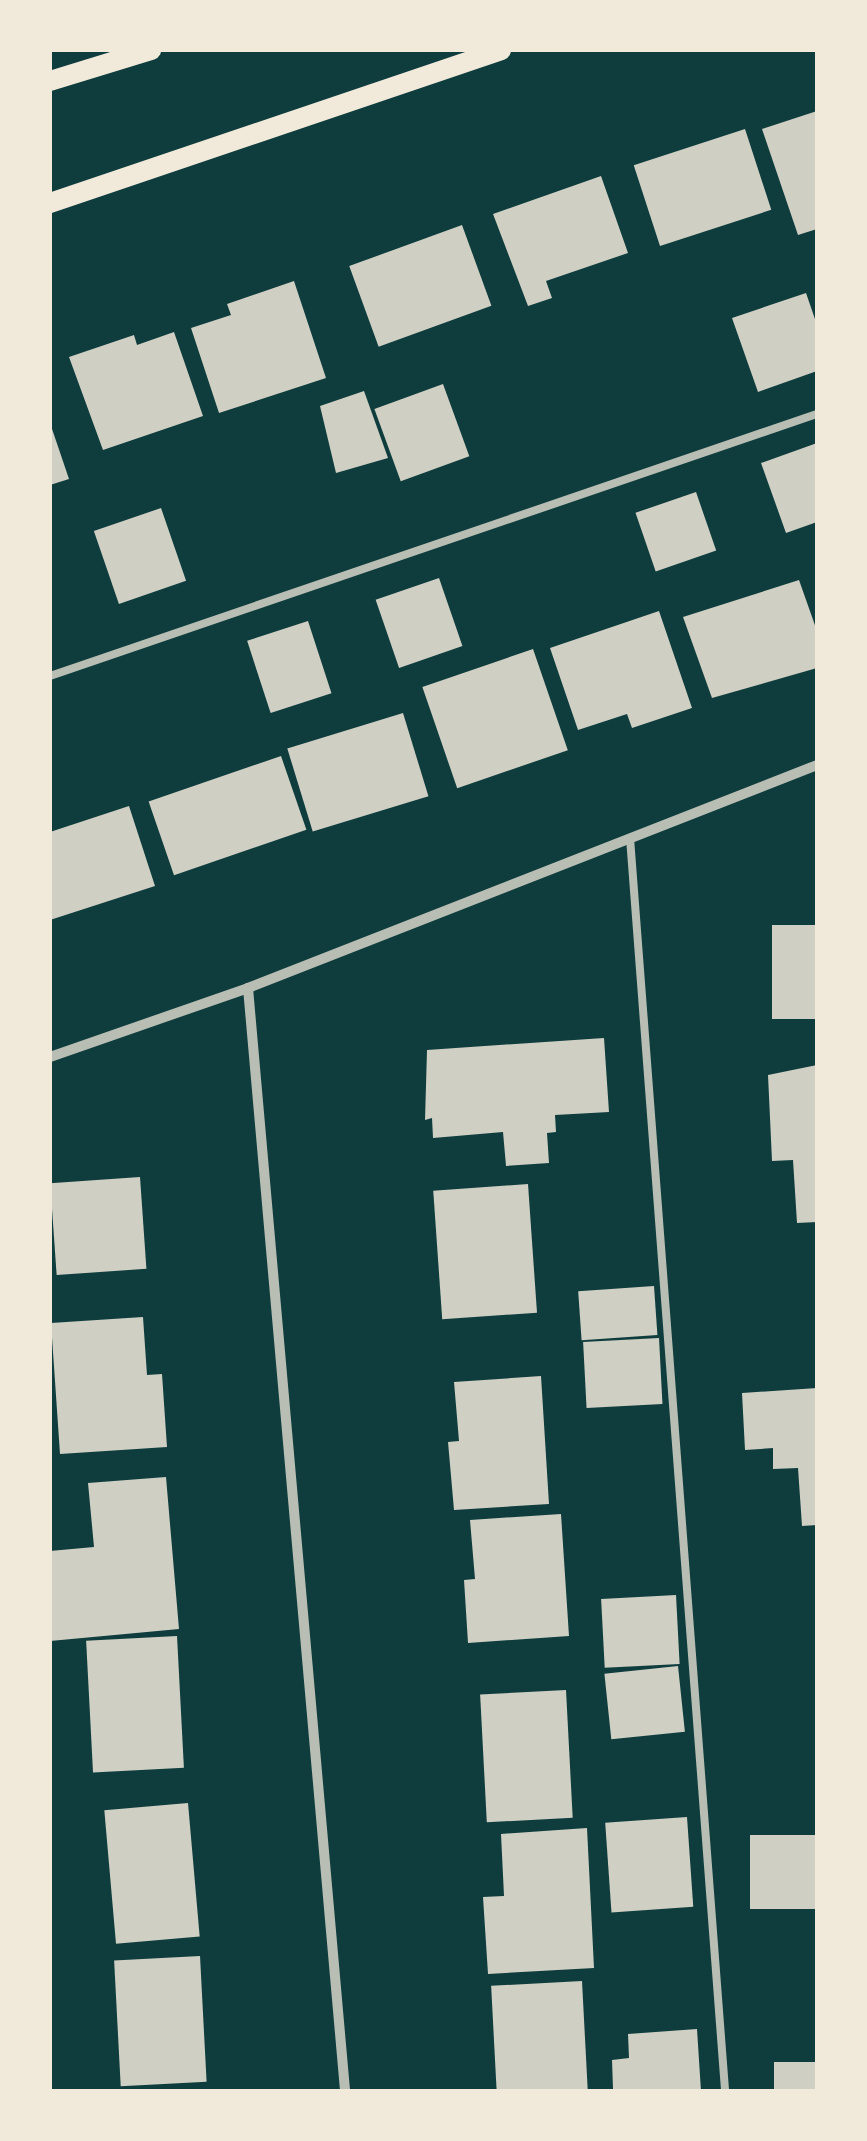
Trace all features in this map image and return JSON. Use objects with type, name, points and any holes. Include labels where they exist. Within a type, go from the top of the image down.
[{"type":"main road","points":[[50,81],[151,50]]},
{"type":"main road","points":[[50,203],[500,50]]},
{"type":"street","points":[[50,1056],[248,988],[817,765]]},
{"type":"street","points":[[248,988],[345,2091]]},
{"type":"lane","points":[[50,676],[817,414]]},
{"type":"lane","points":[[630,838],[725,2091]]},
{"type":"building","points":[[817,111],[817,229],[798,235],[762,129]]},
{"type":"building","points":[[745,129],[771,210],[660,246],[634,165]]},
{"type":"building","points":[[601,176],[628,253],[546,281],[552,298],[528,306],[493,214]]},
{"type":"building","points":[[462,225],[491,306],[379,347],[349,266]]},
{"type":"building","points":[[294,281],[326,378],[219,413],[191,328],[231,315],[227,304]]},
{"type":"building","points":[[806,293],[817,325],[817,371],[758,392],[732,318]]},
{"type":"building","points":[[174,332],[203,416],[103,450],[69,357],[134,335],[137,345]]},
{"type":"building","points":[[443,384],[469,456],[401,481],[374,409]]},
{"type":"building","points":[[364,391],[388,458],[336,473],[320,406]]},
{"type":"building","points":[[50,423],[69,479],[50,485]]},
{"type":"building","points":[[817,443],[817,522],[786,533],[761,463]]},
{"type":"building","points":[[696,492],[716,551],[656,571],[635,513]]},
{"type":"building","points":[[161,508],[186,581],[119,604],[94,531]]},
{"type":"building","points":[[439,578],[462,646],[399,668],[376,600]]},
{"type":"building","points":[[799,580],[817,631],[817,668],[712,698],[683,617]]},
{"type":"building","points":[[659,611],[692,708],[632,728],[627,714],[578,730],[550,648]]},
{"type":"building","points":[[308,621],[331,693],[271,713],[247,641]]},
{"type":"building","points":[[533,649],[568,750],[457,788],[422,687]]},
{"type":"building","points":[[403,713],[428,796],[313,832],[287,748]]},
{"type":"building","points":[[281,756],[306,830],[174,875],[149,802]]},
{"type":"building","points":[[129,806],[155,886],[50,920],[50,832]]},
{"type":"building","points":[[772,925],[817,925],[817,1019],[772,1019]]},
{"type":"building","points":[[604,1038],[609,1112],[555,1115],[556,1132],[547,1133],[549,1163],[506,1166],[503,1132],[433,1138],[432,1118],[425,1120],[427,1050]]},
{"type":"building","points":[[817,1065],[817,1222],[797,1223],[793,1160],[772,1161],[768,1075]]},
{"type":"building","points":[[140,1177],[146,1269],[57,1275],[50,1183]]},
{"type":"building","points":[[528,1184],[537,1313],[442,1319],[433,1191]]},
{"type":"building","points":[[654,1286],[657,1335],[582,1340],[578,1291]]},
{"type":"building","points":[[143,1317],[147,1375],[162,1374],[167,1447],[60,1454],[51,1323]]},
{"type":"building","points":[[659,1338],[662,1404],[587,1408],[583,1342]]},
{"type":"building","points":[[541,1376],[549,1504],[454,1510],[448,1442],[459,1441],[454,1382]]},
{"type":"building","points":[[817,1388],[817,1525],[802,1526],[798,1468],[773,1469],[773,1448],[745,1450],[742,1393]]},
{"type":"building","points":[[166,1477],[179,1629],[50,1641],[50,1551],[94,1547],[88,1483]]},
{"type":"building","points":[[561,1514],[569,1636],[468,1643],[464,1580],[475,1579],[470,1520]]},
{"type":"building","points":[[676,1595],[680,1664],[605,1668],[601,1599]]},
{"type":"building","points":[[177,1636],[184,1768],[93,1773],[86,1641]]},
{"type":"building","points":[[678,1666],[685,1732],[611,1739],[604,1674]]},
{"type":"building","points":[[566,1690],[573,1818],[487,1822],[480,1695]]},
{"type":"building","points":[[188,1803],[200,1936],[116,1944],[104,1810]]},
{"type":"building","points":[[687,1817],[693,1907],[611,1913],[605,1823]]},
{"type":"building","points":[[587,1828],[594,1968],[488,1974],[483,1897],[504,1896],[501,1834]]},
{"type":"building","points":[[750,1835],[817,1835],[817,1909],[750,1909]]},
{"type":"building","points":[[200,1956],[207,2082],[121,2086],[114,1961]]},
{"type":"building","points":[[582,1981],[588,2091],[497,2091],[491,1986]]},
{"type":"building","points":[[697,2029],[701,2091],[613,2089],[612,2060],[629,2058],[628,2034]]},
{"type":"building","points":[[774,2062],[817,2062],[817,2091],[774,2091]]}]
